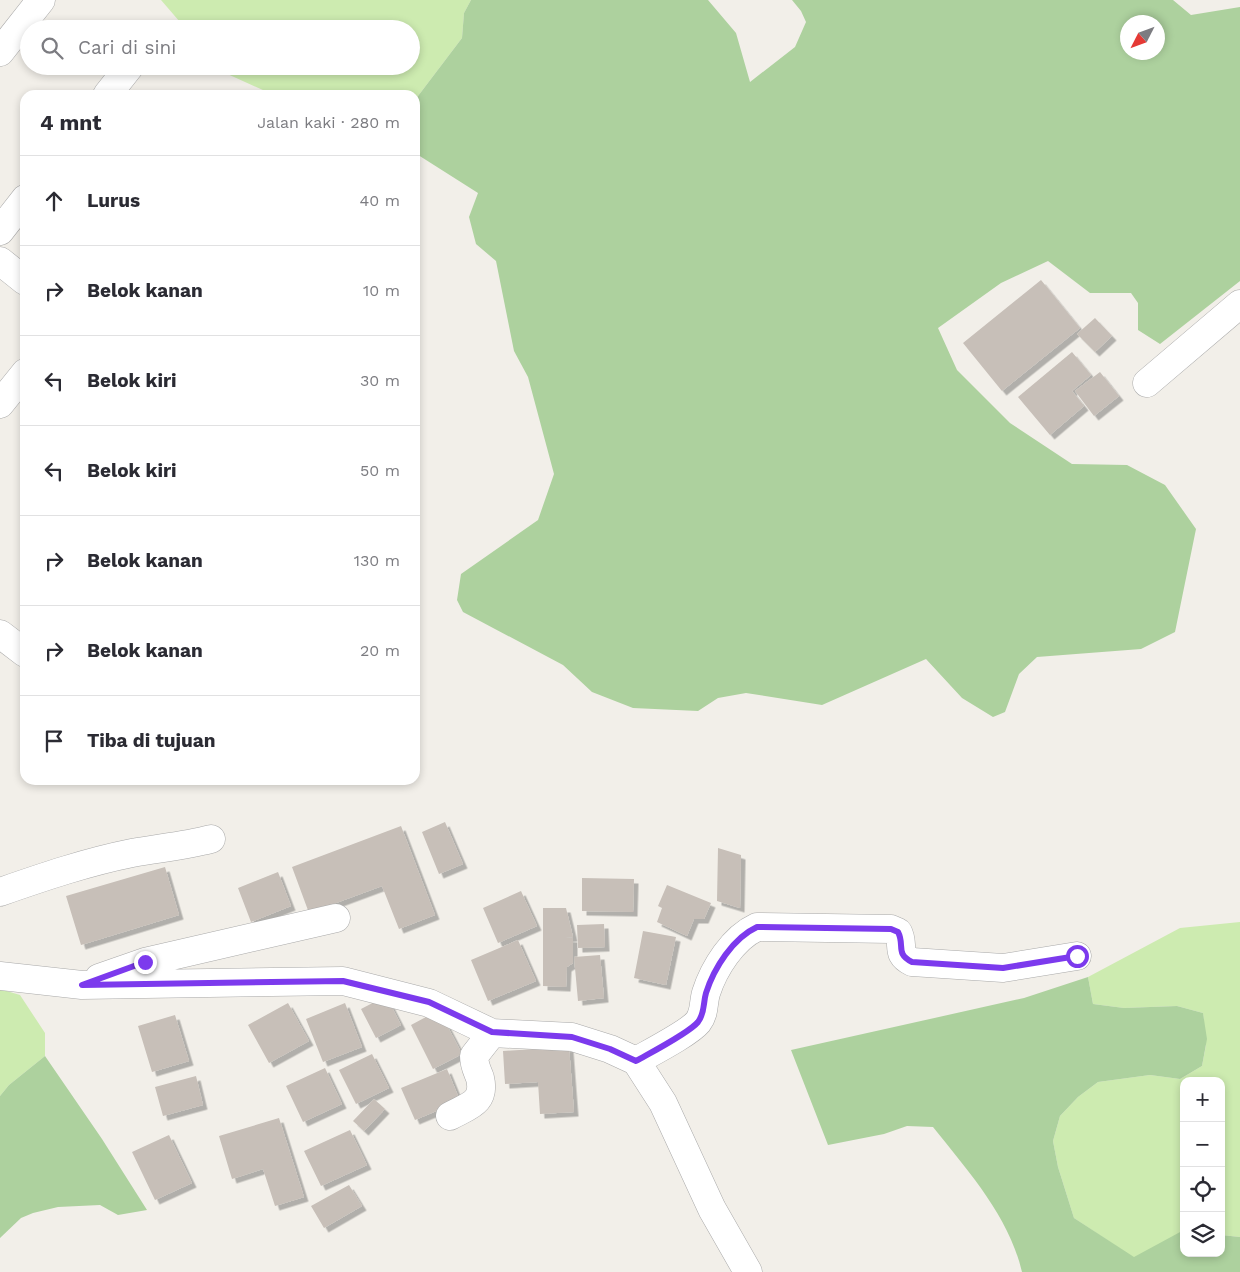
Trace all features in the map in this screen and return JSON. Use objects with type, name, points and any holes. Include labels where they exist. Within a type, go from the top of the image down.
[{"type":"street","points":[[25,20],[41,0]]},
{"type":"street","points":[[0,52],[20,27]]},
{"type":"street","points":[[111,90],[123,75]]},
{"type":"street","points":[[0,230],[20,205]]},
{"type":"street","points":[[0,261],[20,277]]},
{"type":"street","points":[[1147,383],[1240,304]]},
{"type":"street","points":[[0,404],[20,379]]},
{"type":"street","points":[[0,634],[20,649]]},
{"type":"street","points":[[0,892],[90,863],[132,853],[184,846],[211,839]]},
{"type":"street","points":[[82,985],[145,962],[336,918]]},
{"type":"street","points":[[636,1061],[685,1032],[698,1022],[704,1011],[706,994],[715,972],[741,937],[757,927],[891,929],[898,932],[901,938],[901,954],[905,959],[912,962],[1003,968],[1077,956]]},
{"type":"street","points":[[0,976],[82,985],[343,981],[429,1002],[492,1032],[572,1037],[610,1049],[636,1061],[663,1103],[712,1209],[748,1272]]},
{"type":"street","points":[[450,1116],[479,1099],[482,1093],[480,1079],[474,1066],[474,1056],[492,1032]]},
{"type":"green space","points":[[161,0],[471,0],[464,13],[462,38],[420,93],[420,90],[263,90],[230,75],[420,75],[420,20],[178,20]]},
{"type":"green space","points":[[471,0],[708,0],[736,33],[750,82],[795,47],[806,22],[801,11],[792,0],[1173,0],[1191,15],[1240,7],[1240,281],[1160,344],[1138,330],[1138,303],[1131,293],[1090,293],[1048,261],[1001,283],[938,328],[957,370],[1010,423],[1072,464],[1127,465],[1165,485],[1196,529],[1175,632],[1141,649],[1037,657],[1019,674],[1005,712],[993,717],[962,698],[926,659],[822,705],[746,693],[718,698],[698,711],[633,708],[592,692],[563,665],[463,612],[457,600],[461,574],[538,520],[554,474],[528,377],[514,351],[496,261],[476,244],[469,217],[478,193],[420,156],[420,93],[462,38],[464,13]]},
{"type":"green space","points":[[1240,922],[1240,1237],[1225,1235],[1225,1077],[1183,1077],[1202,1066],[1206,1045],[1203,1013],[1177,1006],[1124,1008],[1093,1004],[1088,977],[1180,928]]},
{"type":"green space","points":[[1088,977],[1093,1004],[1124,1008],[1177,1006],[1203,1013],[1207,1039],[1202,1066],[1183,1077],[1180,1077],[1180,1079],[1150,1075],[1098,1082],[1078,1097],[1060,1116],[1053,1141],[1058,1167],[1074,1218],[1134,1257],[1180,1232],[1180,1257],[1225,1257],[1225,1235],[1240,1237],[1240,1272],[1022,1272],[1008,1232],[986,1195],[933,1127],[907,1126],[884,1134],[828,1145],[791,1050],[1024,998]]},
{"type":"green space","points":[[0,989],[20,995],[45,1033],[45,1056],[9,1085],[0,1096]]},
{"type":"green space","points":[[45,1056],[102,1139],[147,1210],[118,1215],[100,1205],[58,1207],[21,1218],[0,1238],[0,1096],[9,1085]]},
{"type":"green space","points":[[1150,1075],[1180,1079],[1180,1233],[1134,1258],[1074,1218],[1058,1167],[1053,1141],[1060,1116],[1078,1097],[1098,1082]]},
{"type":"building","points":[[1041,280],[1080,328],[1002,391],[963,343]]},
{"type":"building","points":[[1095,318],[1112,336],[1095,352],[1077,334]]},
{"type":"building","points":[[1072,352],[1091,375],[1072,391],[1084,406],[1050,435],[1018,397]]},
{"type":"building","points":[[1100,372],[1119,396],[1094,416],[1075,391]]},
{"type":"building","points":[[445,822],[463,864],[439,874],[422,832]]},
{"type":"building","points":[[401,826],[435,915],[399,929],[382,886],[309,913],[292,867]]},
{"type":"building","points":[[718,848],[741,855],[740,908],[717,901]]},
{"type":"building","points":[[165,867],[179,915],[81,945],[66,896]]},
{"type":"building","points":[[278,872],[291,906],[251,922],[238,888]]},
{"type":"building","points":[[582,878],[634,879],[633,912],[582,911]]},
{"type":"building","points":[[667,885],[711,903],[704,919],[694,919],[687,936],[657,922],[662,908],[658,906]]},
{"type":"building","points":[[521,891],[537,926],[498,943],[483,908]]},
{"type":"building","points":[[543,908],[566,908],[573,937],[565,938],[573,938],[573,963],[567,967],[566,987],[543,986]]},
{"type":"building","points":[[604,924],[605,947],[578,948],[577,925]]},
{"type":"building","points":[[643,931],[676,937],[666,985],[634,978]]},
{"type":"building","points":[[518,940],[536,981],[488,1001],[471,960]]},
{"type":"building","points":[[600,955],[604,998],[578,1001],[574,957]]},
{"type":"building","points":[[386,996],[401,1025],[376,1038],[361,1009]]},
{"type":"building","points":[[288,1003],[309,1041],[269,1063],[248,1025]]},
{"type":"building","points":[[345,1003],[362,1047],[323,1062],[306,1019]]},
{"type":"building","points":[[439,1010],[462,1054],[433,1069],[411,1025]]},
{"type":"building","points":[[175,1015],[189,1061],[152,1072],[138,1026]]},
{"type":"building","points":[[569,1047],[574,1112],[540,1114],[538,1082],[505,1084],[503,1051]]},
{"type":"building","points":[[372,1054],[389,1088],[356,1104],[339,1070]]},
{"type":"building","points":[[325,1068],[342,1104],[303,1122],[286,1086]]},
{"type":"building","points":[[447,1069],[460,1101],[415,1120],[401,1088]]},
{"type":"building","points":[[196,1076],[203,1105],[163,1116],[155,1087]]},
{"type":"building","points":[[374,1099],[385,1109],[364,1131],[353,1121]]},
{"type":"building","points":[[279,1118],[304,1197],[275,1206],[263,1169],[232,1179],[219,1136]]},
{"type":"building","points":[[350,1130],[367,1165],[321,1186],[304,1151]]},
{"type":"building","points":[[169,1135],[192,1183],[155,1200],[132,1152]]},
{"type":"building","points":[[349,1185],[362,1206],[324,1228],[311,1206]]},
{"type":"route","points":[[145,962],[121,969],[82,985],[343,981],[429,1002],[492,1032],[572,1037],[610,1049],[636,1061],[685,1032],[698,1022],[704,1011],[706,994],[715,972],[741,937],[757,927],[891,929],[898,932],[901,938],[901,954],[905,959],[912,962],[1003,968],[1026,966],[1077,956]]}]
